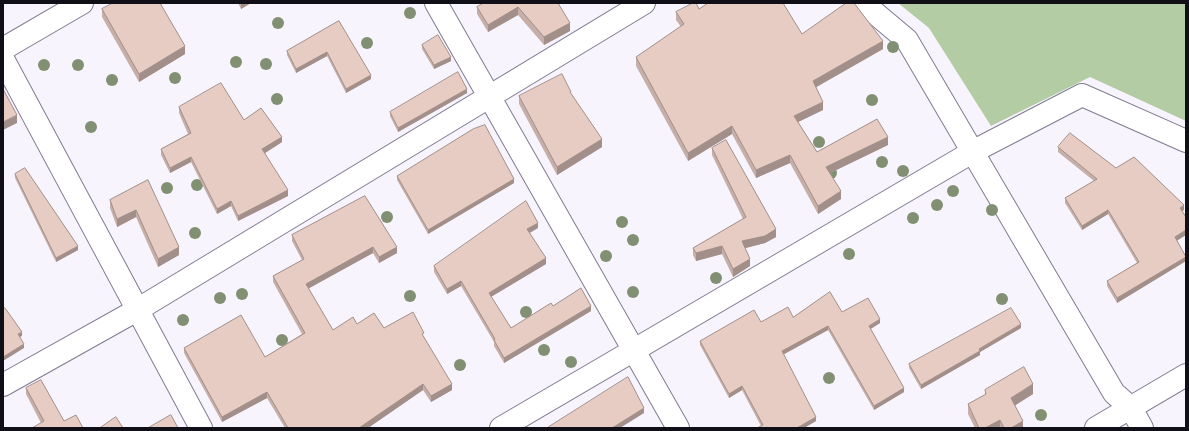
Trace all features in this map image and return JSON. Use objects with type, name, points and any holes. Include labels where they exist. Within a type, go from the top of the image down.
[{"type":"street","points":[[3,49],[82,3]]},
{"type":"street","points":[[436,3],[678,428]]},
{"type":"street","points":[[3,385],[137,310],[644,3]]},
{"type":"street","points":[[863,3],[907,40],[974,151],[1114,393],[1131,408],[1142,428]]},
{"type":"street","points":[[3,59],[201,428]]},
{"type":"street","points":[[501,428],[974,151],[1082,95],[1186,141]]},
{"type":"street","points":[[1096,428],[1186,375]]},
{"type":"green space","points":[[898,3],[1186,3],[1186,121],[1090,77],[991,126],[929,28]]},
{"type":"building","points":[[113,3],[160,3],[185,46],[139,74],[102,9]]},
{"type":"building","points":[[484,3],[558,3],[570,23],[544,37],[518,7],[488,25],[477,7]]},
{"type":"building","points":[[693,3],[696,3],[699,9],[708,3],[783,3],[802,34],[846,3],[854,3],[883,41],[813,81],[823,102],[794,116],[817,152],[877,119],[888,137],[826,167],[841,191],[818,206],[790,155],[756,170],[732,126],[688,153],[636,57],[684,24],[676,12]]},
{"type":"building","points":[[339,21],[371,75],[346,89],[327,52],[296,69],[287,51]]},
{"type":"building","points":[[438,35],[451,57],[434,65],[422,45]]},
{"type":"building","points":[[458,72],[467,89],[398,128],[390,112]]},
{"type":"building","points":[[562,74],[570,92],[602,139],[557,167],[519,96]]},
{"type":"building","points":[[221,83],[244,120],[261,108],[282,137],[262,149],[288,190],[238,216],[231,201],[217,209],[191,157],[170,168],[161,149],[191,133],[179,107]]},
{"type":"building","points":[[3,89],[17,115],[3,122]]},
{"type":"building","points":[[485,125],[514,179],[428,230],[397,176],[473,129]]},
{"type":"building","points":[[1070,133],[1116,168],[1134,157],[1184,205],[1180,208],[1186,217],[1186,230],[1175,237],[1186,257],[1117,298],[1107,281],[1139,262],[1108,210],[1082,226],[1065,198],[1097,179],[1058,147]]},
{"type":"building","points":[[726,140],[776,229],[765,236],[742,241],[750,259],[733,269],[722,246],[696,253],[693,248],[746,217],[712,148]]},
{"type":"building","points":[[25,168],[78,246],[56,258],[15,174]]},
{"type":"building","points":[[148,180],[179,247],[158,259],[136,210],[117,219],[110,200]]},
{"type":"building","points":[[365,196],[397,247],[379,257],[373,247],[306,284],[333,330],[353,317],[357,324],[374,313],[384,328],[413,312],[424,333],[422,334],[452,384],[431,396],[423,384],[359,428],[288,428],[267,392],[222,417],[184,348],[241,315],[265,357],[305,333],[273,276],[304,259],[292,235]]},
{"type":"building","points":[[526,201],[538,223],[527,229],[546,258],[489,293],[511,328],[551,303],[553,306],[581,288],[591,306],[504,358],[494,340],[495,339],[461,281],[447,289],[434,266]]},
{"type":"building","points":[[830,292],[842,312],[868,298],[880,319],[869,326],[904,388],[874,406],[828,326],[782,351],[816,417],[797,428],[757,428],[763,425],[742,386],[729,394],[700,341],[754,310],[761,322],[788,307],[793,317]]},
{"type":"building","points":[[5,308],[22,332],[18,334],[24,344],[3,357],[3,309]]},
{"type":"building","points":[[1011,308],[1021,324],[979,349],[980,351],[921,385],[909,364]]},
{"type":"building","points":[[1024,367],[1033,384],[1011,398],[1023,421],[1011,428],[1004,428],[1000,420],[985,428],[979,428],[968,404],[986,394],[985,390]]},
{"type":"building","points":[[628,377],[644,408],[612,428],[547,428]]},
{"type":"building","points":[[41,380],[64,421],[76,415],[83,428],[32,428],[44,421],[26,388]]},
{"type":"building","points":[[171,415],[178,428],[148,428]]},
{"type":"building","points":[[116,417],[123,428],[100,428]]}]
